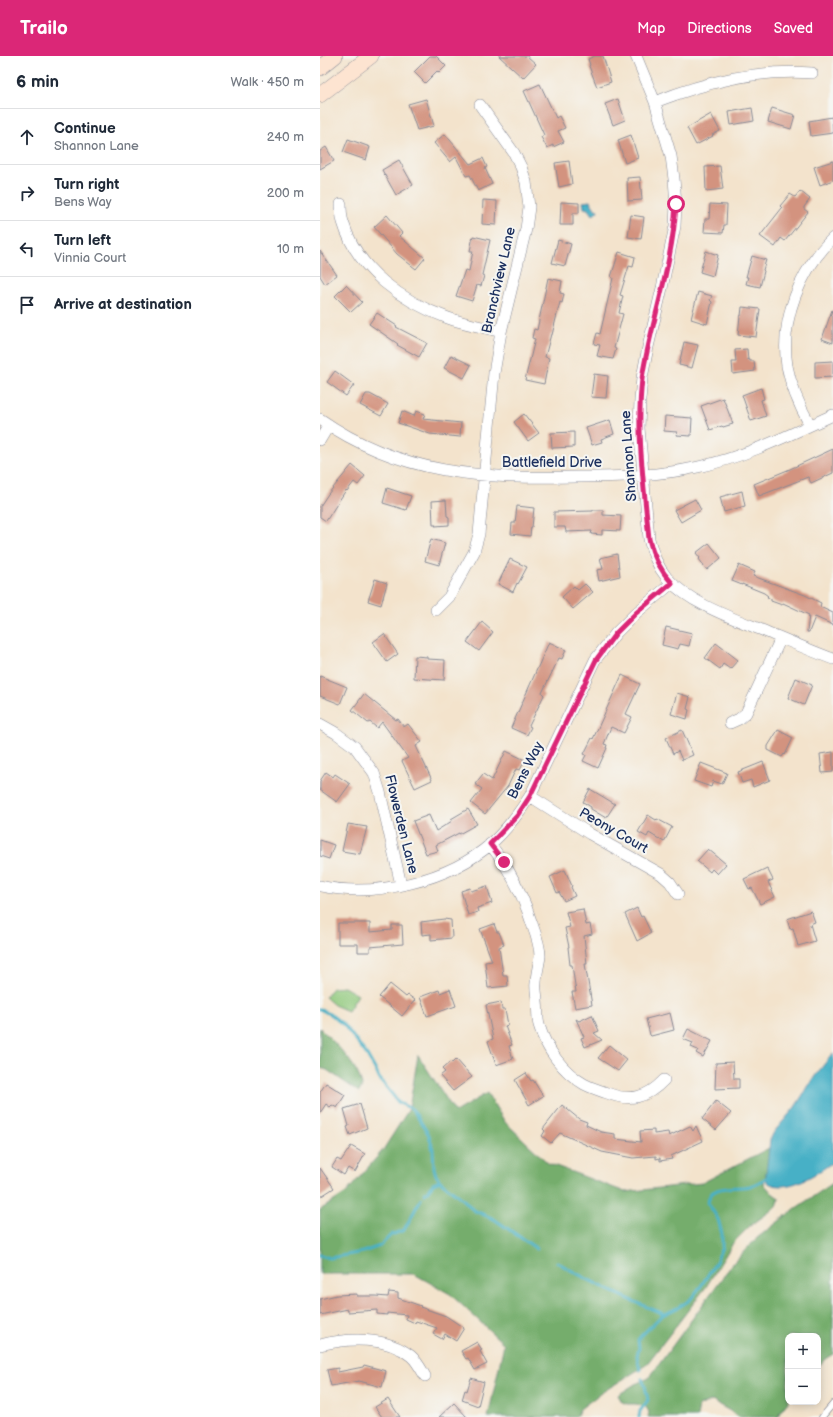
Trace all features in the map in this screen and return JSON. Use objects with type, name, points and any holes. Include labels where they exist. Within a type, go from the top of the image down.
[{"type":"street","points":[[320,68],[335,56]]},
{"type":"street","points":[[320,95],[371,56]]},
{"type":"street","name":"Shannon Lane","points":[[636,56],[655,102],[671,156],[676,204],[673,234],[648,347],[642,378],[640,400],[643,474],[649,539],[653,553],[658,566],[672,583],[708,607],[833,659]]},
{"type":"street","points":[[655,102],[683,91],[740,77],[789,71],[812,73]]},
{"type":"street","name":"Branchview Lane","points":[[436,610],[449,597],[474,552],[479,534],[494,373],[501,332],[526,229],[529,207],[522,167],[514,153],[480,105]]},
{"type":"street","points":[[341,204],[342,220],[347,234],[358,254],[377,276],[410,301],[432,312],[501,332]]},
{"type":"street","points":[[810,425],[793,388],[787,366],[786,346],[788,327],[790,312],[797,290],[806,272],[824,247],[833,238]]},
{"type":"street","name":"Battlefield Drive","points":[[325,422],[355,440],[406,461],[425,466],[484,476],[524,478],[608,477],[697,467],[718,462],[765,445],[833,415]]},
{"type":"street","points":[[320,440],[325,422]]},
{"type":"street","name":"Bens Way","points":[[320,886],[338,889],[377,889],[401,885],[430,877],[455,867],[490,844],[517,816],[530,796],[596,660],[616,633],[636,613],[672,583]]},
{"type":"street","points":[[730,723],[739,719],[746,713],[781,638]]},
{"type":"street","name":"Flowerden Lane","points":[[320,724],[355,747],[374,773],[380,792],[401,885]]},
{"type":"street","name":"Peony Court","points":[[530,796],[590,834],[661,874],[670,882],[678,894]]},
{"type":"street","points":[[490,844],[516,881],[533,925],[540,955],[536,984],[539,1024],[545,1040],[555,1058],[585,1085],[614,1096],[629,1098],[648,1094],[664,1080]]},
{"type":"street","points":[[320,1345],[335,1341],[351,1340],[368,1340],[388,1345],[411,1356],[425,1376]]},
{"type":"lane","points":[[822,1417],[833,1404]]},
{"type":"green space","points":[[344,987],[358,995],[348,1011],[334,1005],[325,997],[333,988]]},
{"type":"green space","points":[[320,1028],[345,1055],[356,1070],[362,1086],[359,1092],[327,1070],[320,1068]]},
{"type":"green space","points":[[418,1055],[455,1112],[487,1093],[505,1122],[548,1163],[625,1192],[702,1183],[769,1148],[769,1160],[764,1184],[779,1198],[778,1204],[750,1226],[733,1243],[706,1287],[646,1365],[601,1393],[580,1409],[576,1417],[488,1417],[504,1344],[450,1294],[414,1274],[320,1274],[320,1210],[346,1193],[383,1150],[409,1109]]},
{"type":"green space","points":[[833,1183],[833,1354],[821,1364],[821,1333],[785,1333],[786,1405],[778,1417],[737,1417],[730,1411],[712,1401],[699,1406],[697,1417],[648,1417],[649,1412],[646,1407],[622,1402],[618,1395],[635,1384],[649,1378],[733,1263],[757,1238],[796,1208]]},
{"type":"water","points":[[590,201],[598,211],[592,215],[588,209],[584,208],[583,202]]},
{"type":"water","points":[[833,1053],[833,1162],[811,1177],[802,1181],[783,1186],[767,1182],[766,1174],[770,1140],[774,1132],[795,1107],[815,1076]]},
{"type":"building","points":[[430,56],[436,56],[446,66],[439,73],[437,71],[425,83],[414,72]]},
{"type":"building","points":[[499,56],[527,56],[536,64],[523,78]]},
{"type":"building","points":[[595,56],[603,56],[611,82],[597,87],[588,59]]},
{"type":"building","points":[[540,84],[556,118],[559,116],[565,128],[558,131],[564,142],[547,148],[541,137],[544,135],[524,91]]},
{"type":"building","points":[[426,99],[434,126],[417,130],[408,104]]},
{"type":"building","points":[[618,99],[625,120],[613,125],[605,104]]},
{"type":"building","points":[[752,108],[754,121],[731,125],[729,112]]},
{"type":"building","points":[[772,108],[795,115],[791,129],[768,122]]},
{"type":"building","points":[[711,114],[720,131],[696,145],[687,128]]},
{"type":"building","points":[[832,117],[833,133],[811,136],[809,121]]},
{"type":"building","points":[[445,134],[470,164],[483,158],[487,167],[485,168],[492,184],[478,191],[470,175],[466,176],[456,157],[450,162],[434,143]]},
{"type":"building","points":[[631,135],[638,158],[625,163],[618,140]]},
{"type":"building","points":[[348,139],[370,147],[366,160],[343,152]]},
{"type":"building","points":[[326,147],[334,161],[320,169],[320,151]]},
{"type":"building","points":[[399,160],[413,185],[396,195],[382,170]]},
{"type":"building","points":[[569,161],[572,184],[559,187],[555,163]]},
{"type":"building","points":[[833,161],[833,180],[820,185],[814,167]]},
{"type":"building","points":[[720,166],[723,189],[706,191],[705,167]]},
{"type":"building","points":[[640,177],[642,200],[628,201],[627,178]]},
{"type":"building","points":[[800,191],[810,199],[804,207],[804,209],[808,212],[785,241],[781,238],[775,247],[760,236],[782,208],[780,206],[790,194],[795,197]]},
{"type":"building","points":[[483,200],[497,201],[496,225],[482,224]]},
{"type":"building","points":[[561,202],[579,203],[579,213],[573,213],[573,225],[560,225]]},
{"type":"building","points":[[710,204],[727,205],[726,225],[724,225],[723,233],[704,232],[705,219],[709,219]]},
{"type":"building","points":[[387,215],[402,233],[399,236],[425,258],[416,269],[397,254],[374,227]]},
{"type":"building","points":[[631,215],[644,217],[641,239],[628,237]]},
{"type":"building","points":[[473,236],[490,240],[482,275],[484,276],[481,286],[477,285],[472,301],[456,296],[465,270],[469,271],[473,251],[470,251]]},
{"type":"building","points":[[558,240],[571,244],[565,266],[552,263]]},
{"type":"building","points":[[320,251],[337,275],[325,284],[320,276]]},
{"type":"building","points":[[706,251],[718,255],[713,276],[700,272]]},
{"type":"building","points":[[619,252],[635,257],[633,267],[629,266],[620,295],[623,296],[619,313],[623,314],[614,348],[616,349],[613,359],[597,356],[600,345],[594,344],[597,333],[600,334],[613,278],[611,277]]},
{"type":"building","points":[[752,256],[766,260],[760,287],[746,284],[748,277],[746,277]]},
{"type":"building","points":[[548,278],[562,281],[560,293],[564,294],[562,303],[560,302],[545,357],[549,358],[544,384],[525,380],[535,339],[532,338],[534,329],[537,330]]},
{"type":"building","points":[[346,285],[362,302],[351,312],[335,296]]},
{"type":"building","points":[[698,292],[712,296],[710,300],[712,302],[707,324],[691,319]]},
{"type":"building","points":[[742,307],[760,309],[756,337],[738,335]]},
{"type":"building","points":[[833,310],[833,343],[822,339]]},
{"type":"building","points":[[377,313],[397,326],[396,327],[427,343],[419,357],[397,345],[398,344],[369,324]]},
{"type":"building","points":[[684,342],[698,345],[692,368],[679,365]]},
{"type":"building","points":[[747,349],[748,360],[754,361],[755,371],[733,374],[732,362],[736,362],[735,350]]},
{"type":"building","points":[[451,355],[471,365],[464,378],[444,368]]},
{"type":"building","points":[[833,361],[833,377],[815,378],[815,362]]},
{"type":"building","points":[[335,371],[354,385],[346,396],[327,382]]},
{"type":"building","points":[[594,374],[608,376],[606,398],[591,397]]},
{"type":"building","points":[[761,388],[764,399],[761,400],[766,416],[751,421],[742,395]]},
{"type":"building","points":[[366,394],[370,394],[388,404],[381,416],[360,405]]},
{"type":"building","points":[[723,398],[733,424],[710,430],[701,406]]},
{"type":"building","points":[[402,411],[414,416],[416,411],[425,414],[423,419],[461,423],[460,437],[430,434],[398,423]]},
{"type":"building","points":[[524,414],[539,433],[528,441],[514,422]]},
{"type":"building","points":[[665,416],[692,418],[691,436],[676,435],[677,432],[664,431]]},
{"type":"building","points":[[610,420],[614,434],[601,439],[602,442],[592,445],[586,428]]},
{"type":"building","points":[[574,432],[574,447],[552,448],[551,433]]},
{"type":"building","points":[[833,449],[833,473],[811,483],[808,477],[759,496],[754,484]]},
{"type":"building","points":[[352,465],[365,476],[358,485],[354,482],[347,491],[346,490],[326,521],[320,517],[320,506]]},
{"type":"building","points":[[387,488],[411,496],[406,510],[383,503]]},
{"type":"building","points":[[742,491],[745,506],[724,512],[720,497]]},
{"type":"building","points":[[695,499],[701,510],[681,522],[674,510]]},
{"type":"building","points":[[446,500],[449,525],[435,526],[436,525],[433,525],[432,501]]},
{"type":"building","points":[[517,506],[534,508],[530,536],[511,534],[512,523],[515,523]]},
{"type":"building","points":[[603,510],[603,515],[621,516],[620,531],[602,530],[602,535],[591,534],[592,531],[566,532],[565,527],[554,527],[554,512]]},
{"type":"building","points":[[431,539],[445,543],[439,565],[425,561]]},
{"type":"building","points":[[709,543],[721,558],[707,570],[696,553]]},
{"type":"building","points":[[617,554],[620,576],[599,581],[597,570],[603,569],[600,558]]},
{"type":"building","points":[[510,559],[527,567],[513,592],[498,584]]},
{"type":"building","points":[[739,565],[755,572],[753,576],[805,595],[821,603],[820,607],[833,613],[833,625],[815,617],[809,632],[807,632],[809,615],[783,603],[782,605],[771,601],[771,599],[764,593],[732,581]]},
{"type":"building","points":[[375,579],[387,583],[381,605],[368,601]]},
{"type":"building","points":[[585,584],[593,592],[573,609],[562,597],[574,586],[578,590]]},
{"type":"building","points":[[482,622],[493,632],[479,651],[467,642]]},
{"type":"building","points":[[666,627],[692,633],[689,646],[680,644],[678,649],[662,645]]},
{"type":"building","points":[[384,634],[398,654],[387,662],[373,642]]},
{"type":"building","points":[[549,642],[566,650],[562,659],[559,658],[542,693],[544,695],[529,726],[531,727],[527,735],[511,728]]},
{"type":"building","points":[[716,643],[738,660],[730,669],[723,664],[720,669],[705,658]]},
{"type":"building","points":[[415,656],[427,657],[427,659],[445,660],[444,680],[414,678]]},
{"type":"building","points":[[622,675],[640,684],[626,714],[632,717],[624,733],[611,727],[604,744],[607,745],[607,748],[598,768],[583,761],[586,755],[584,754],[592,738],[593,739]]},
{"type":"building","points":[[320,676],[347,687],[340,704],[320,696]]},
{"type":"building","points":[[796,678],[812,685],[804,705],[788,698]]},
{"type":"building","points":[[677,693],[690,697],[687,709],[689,710],[687,719],[671,714]]},
{"type":"building","points":[[364,694],[396,720],[398,719],[404,727],[408,724],[422,742],[416,746],[432,780],[415,788],[402,761],[408,758],[382,722],[377,728],[370,722],[368,723],[352,710]]},
{"type":"building","points":[[682,730],[693,755],[682,760],[678,751],[673,754],[666,738]]},
{"type":"building","points":[[778,730],[793,738],[785,755],[784,754],[782,757],[768,750],[768,746]]},
{"type":"building","points":[[506,751],[525,760],[520,770],[516,769],[508,786],[485,814],[471,803],[482,789],[475,784],[483,774],[492,780]]},
{"type":"building","points":[[833,752],[833,772],[822,773],[820,754]]},
{"type":"building","points":[[763,762],[770,780],[753,787],[751,780],[742,783],[738,772]]},
{"type":"building","points":[[701,763],[727,773],[722,784],[713,781],[711,787],[694,781]]},
{"type":"building","points":[[326,772],[333,777],[335,774],[350,784],[337,802],[320,790],[320,781]]},
{"type":"building","points":[[590,789],[615,804],[606,818],[583,802]]},
{"type":"building","points":[[468,809],[477,824],[436,845],[438,851],[426,854],[413,821],[429,815],[436,831],[452,821],[451,819]]},
{"type":"building","points":[[648,815],[672,827],[664,842],[649,833],[647,837],[638,832]]},
{"type":"building","points":[[348,824],[367,827],[360,854],[342,851]]},
{"type":"building","points":[[320,840],[334,845],[329,859],[320,856]]},
{"type":"building","points":[[708,849],[726,864],[717,874],[712,869],[710,872],[697,861]]},
{"type":"building","points":[[767,868],[773,880],[768,882],[775,897],[760,904],[752,888],[749,889],[744,879]]},
{"type":"building","points":[[565,870],[575,896],[564,901],[559,892],[557,893],[550,877]]},
{"type":"building","points":[[487,886],[492,903],[477,908],[478,912],[468,915],[461,891],[470,888],[471,891]]},
{"type":"building","points":[[637,908],[641,917],[643,916],[651,933],[637,941],[625,914]]},
{"type":"building","points":[[583,909],[586,925],[590,924],[592,934],[584,936],[587,964],[585,964],[592,1005],[575,1008],[572,992],[576,992],[572,965],[570,965],[569,947],[565,928],[570,927],[566,912]]},
{"type":"building","points":[[811,911],[815,922],[810,924],[815,941],[798,946],[793,928],[790,929],[787,919]]},
{"type":"building","points":[[444,919],[451,920],[452,938],[431,940],[431,934],[422,935],[421,922]]},
{"type":"building","points":[[338,923],[370,923],[370,932],[392,930],[392,925],[402,925],[403,944],[370,947],[370,952],[358,952],[358,944],[338,944]]},
{"type":"building","points":[[494,924],[504,945],[499,947],[503,975],[507,975],[508,986],[488,988],[485,962],[492,961],[480,929]]},
{"type":"building","points":[[390,984],[406,997],[408,995],[415,1000],[402,1016],[379,997]]},
{"type":"building","points":[[450,989],[456,1006],[427,1016],[420,997],[439,990],[440,993]]},
{"type":"building","points":[[501,1002],[502,1009],[505,1009],[508,1025],[505,1026],[512,1045],[509,1046],[513,1059],[496,1065],[488,1041],[493,1039],[486,1005]]},
{"type":"building","points":[[670,1013],[674,1030],[651,1036],[646,1019]]},
{"type":"building","points":[[592,1015],[599,1031],[594,1033],[602,1040],[585,1047],[581,1038],[584,1037],[576,1019],[579,1021]]},
{"type":"building","points":[[688,1029],[712,1041],[703,1057],[696,1053],[698,1050],[691,1047],[693,1043],[683,1039]]},
{"type":"building","points":[[609,1045],[627,1060],[618,1071],[598,1058]]},
{"type":"building","points":[[456,1059],[472,1077],[453,1091],[440,1076],[445,1072],[442,1069],[451,1061],[452,1063]]},
{"type":"building","points":[[733,1062],[734,1079],[739,1079],[739,1088],[715,1089],[716,1063]]},
{"type":"building","points":[[526,1073],[531,1081],[533,1080],[543,1096],[529,1105],[515,1080]]},
{"type":"building","points":[[326,1083],[345,1095],[337,1108],[332,1105],[330,1107],[326,1104],[320,1113],[320,1092]]},
{"type":"building","points":[[716,1101],[731,1113],[716,1130],[702,1119]]},
{"type":"building","points":[[360,1104],[367,1128],[350,1135],[344,1109]]},
{"type":"building","points":[[562,1105],[579,1119],[587,1122],[586,1125],[601,1132],[615,1134],[615,1139],[641,1142],[640,1131],[654,1130],[654,1134],[668,1132],[669,1136],[690,1126],[693,1131],[696,1126],[703,1141],[671,1156],[672,1159],[660,1161],[660,1158],[656,1159],[656,1156],[633,1158],[602,1152],[560,1133],[551,1143],[542,1136],[545,1131],[543,1129]]},
{"type":"building","points":[[351,1146],[365,1154],[355,1172],[348,1168],[344,1175],[332,1167],[337,1159],[341,1161]]},
{"type":"building","points":[[320,1168],[334,1188],[320,1197]]},
{"type":"building","points":[[389,1292],[398,1293],[398,1298],[446,1316],[464,1328],[456,1341],[445,1334],[442,1339],[433,1334],[437,1328],[416,1321],[415,1323],[406,1319],[407,1315],[387,1313],[387,1315],[377,1314],[377,1310],[348,1312],[348,1309],[320,1315],[320,1299],[337,1295],[357,1294],[357,1296],[388,1297]]},
{"type":"building","points":[[477,1342],[482,1350],[480,1351],[487,1364],[475,1370],[468,1358],[466,1359],[461,1351]]},
{"type":"building","points":[[364,1365],[386,1371],[382,1387],[359,1381],[331,1386],[327,1370],[338,1368],[338,1372],[363,1367]]},
{"type":"building","points":[[471,1378],[484,1382],[478,1406],[462,1400],[465,1390],[467,1391]]},
{"type":"building","points":[[388,1399],[400,1417],[382,1417],[375,1407]]},
{"type":"building","points":[[454,1403],[467,1417],[439,1417]]},
{"type":"waterway","points":[[320,1009],[344,1025],[367,1055],[379,1078],[399,1103],[412,1109],[415,1113],[429,1135],[433,1150],[434,1168],[440,1181],[464,1200],[473,1210],[494,1219],[537,1249]]},
{"type":"waterway","points":[[640,1370],[637,1356],[639,1348],[638,1340],[661,1316],[690,1300],[716,1262],[722,1247],[722,1234],[718,1219],[708,1203],[709,1197],[713,1192],[718,1190],[724,1188],[750,1186],[769,1176]]},
{"type":"waterway","points":[[425,1194],[433,1184],[440,1181]]},
{"type":"waterway","points":[[320,1255],[330,1258],[363,1252],[380,1246],[391,1235],[404,1230],[421,1199]]},
{"type":"waterway","points":[[557,1262],[609,1290],[664,1314]]},
{"type":"waterway","points":[[639,1417],[640,1411],[648,1400],[642,1379]]},
{"type":"route","points":[[504,862],[490,844],[517,816],[530,796],[596,660],[616,633],[636,613],[672,583],[658,566],[649,539],[640,428],[640,400],[642,378],[648,347],[675,226],[676,204]]}]
